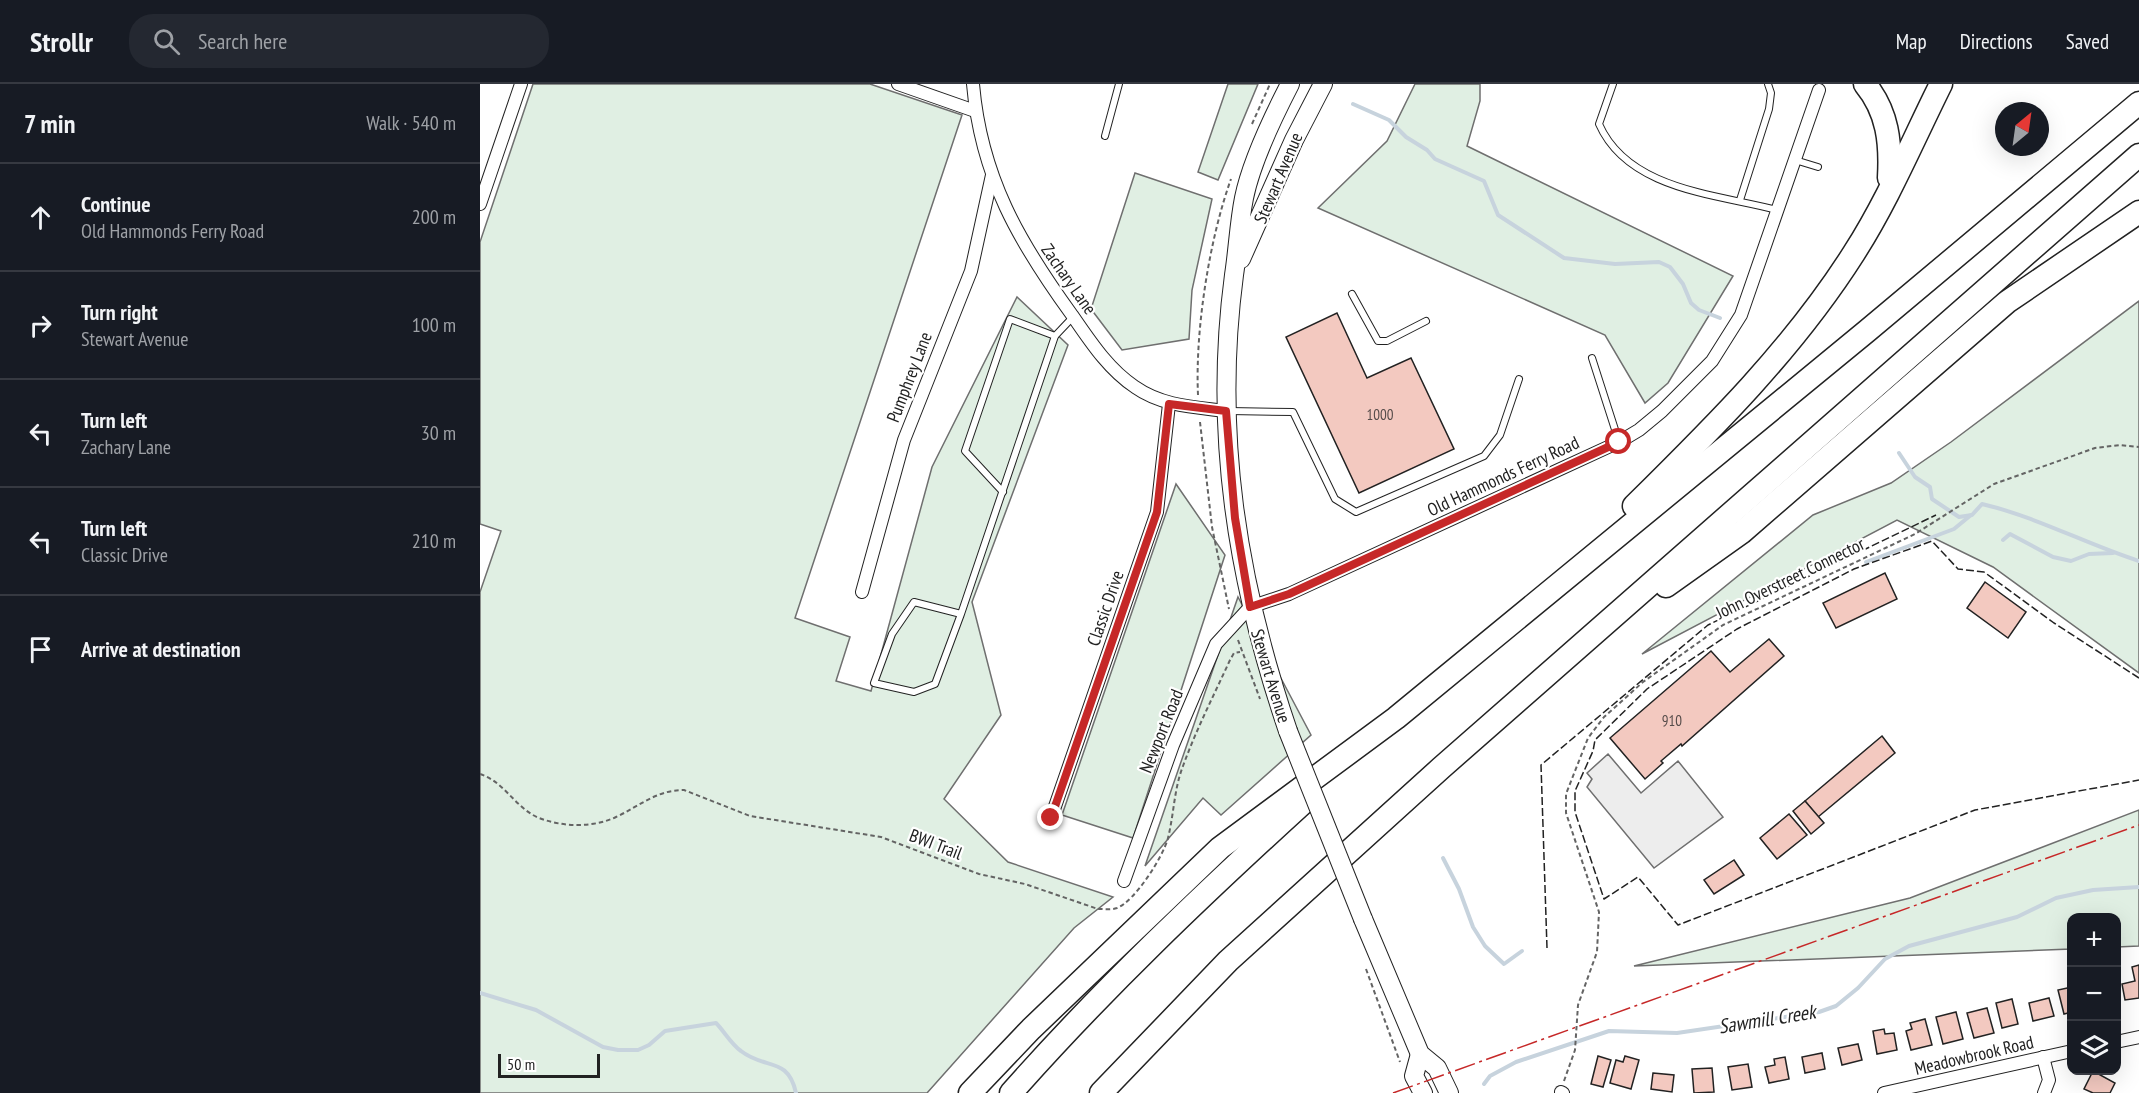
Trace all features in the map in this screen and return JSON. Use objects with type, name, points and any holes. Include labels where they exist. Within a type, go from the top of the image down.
[{"type":"highway","points":[[1865,84],[1879,106],[1887,128],[1890,149],[1889,187]]},
{"type":"highway","points":[[1530,608],[1727,414],[1797,335],[1855,252],[1941,84]]},
{"type":"highway","points":[[2035,191],[2139,94]]},
{"type":"highway","points":[[970,1093],[1040,1021],[1220,848],[1396,718],[2139,103]]},
{"type":"highway","points":[[1101,1093],[1228,961],[1567,657],[2139,155]]},
{"type":"highway","points":[[1567,657],[1742,532],[2007,302],[2139,212]]},
{"type":"highway","points":[[1011,1093],[1091,1005],[1183,912],[1396,718]]},
{"type":"street","points":[[480,204],[520,84]]},
{"type":"street","points":[[898,84],[975,111]]},
{"type":"street","name":"Zachary Lane","points":[[973,84],[975,111],[992,175],[1014,228],[1037,268],[1073,317],[1119,375],[1135,387],[1169,404],[1226,411]]},
{"type":"street","name":"Stewart Avenue","points":[[1290,84],[1271,124],[1245,196],[1234,274],[1226,353],[1226,411],[1235,518],[1250,607],[1288,731],[1420,1054],[1437,1068],[1449,1093]]},
{"type":"street","name":"Stewart Avenue","points":[[1234,274],[1267,207],[1294,140],[1323,84]]},
{"type":"street","name":"Old Hammonds Ferry Road","points":[[1250,607],[1289,594],[1619,442],[1639,430],[1662,411],[1712,361],[1741,315],[1820,90]]},
{"type":"street","name":"Pumphrey Lane","points":[[862,592],[904,440],[971,271],[992,175]]},
{"type":"street","name":"Classic Drive","points":[[1051,818],[1157,512],[1169,404]]},
{"type":"street","name":"Newport Road","points":[[1124,881],[1173,745],[1216,644],[1250,607]]},
{"type":"street","points":[[2121,1041],[2139,1037]]},
{"type":"street","name":"Meadowbrook Road","points":[[1884,1093],[2067,1052]]},
{"type":"street","name":"Stewart Avenue","points":[[1420,1054],[1414,1076],[1423,1093]]},
{"type":"street","points":[[2043,1058],[2049,1080],[2044,1093]]},
{"type":"lane","points":[[1105,136],[1119,84]]},
{"type":"lane","points":[[1612,84],[1599,124],[1607,141],[1639,168],[1660,180],[1711,196],[1740,200],[1777,210]]},
{"type":"lane","points":[[1740,200],[1769,109],[1771,93],[1768,84]]},
{"type":"lane","points":[[1795,159],[1818,167]]},
{"type":"lane","points":[[1352,294],[1378,341],[1387,341],[1426,321]]},
{"type":"lane","points":[[961,614],[914,602],[892,634],[874,683],[914,692],[935,684],[961,614],[1055,336],[1073,317]]},
{"type":"lane","points":[[1003,492],[965,451],[1010,319],[1055,336]]},
{"type":"lane","points":[[1592,358],[1619,442]]},
{"type":"lane","points":[[1226,411],[1293,412],[1335,499],[1356,512],[1484,456],[1500,435],[1518,379]]},
{"type":"path","name":"John Overstreet Connector","points":[[1562,1093],[1575,1050],[1578,1005],[1597,952],[1599,912],[1565,803],[1572,778],[1590,733],[1643,682],[1723,624],[1915,534],[1939,516],[1994,484],[2095,448],[2120,445],[2139,447]]},
{"type":"path","name":"BWI Trail","points":[[480,774],[500,784],[527,812],[554,822],[601,823],[615,818],[654,796],[673,790],[684,790],[750,816],[881,837],[979,874],[1033,887],[1098,909],[1117,908],[1135,891],[1162,853],[1171,826],[1176,784],[1183,764],[1234,653],[1240,652],[1264,708]]},
{"type":"path","points":[[1363,961],[1404,1071]]},
{"type":"green space","points":[[533,84],[870,84],[962,115],[795,618],[850,637],[836,681],[871,691],[932,467],[1017,297],[1068,345],[972,602],[1001,715],[944,799],[1008,862],[1113,897],[1074,928],[927,1093],[480,1093],[480,592],[501,531],[480,524],[480,242]]},
{"type":"green space","points":[[1228,84],[1258,84],[1218,180],[1198,172]]},
{"type":"green space","points":[[1415,84],[1480,84],[1480,101],[1467,146],[1733,276],[1668,383],[1645,403],[1605,335],[1318,208],[1387,141]]},
{"type":"green space","points":[[1135,173],[1212,199],[1192,290],[1189,339],[1122,350],[1091,309]]},
{"type":"green space","points":[[2139,301],[2139,673],[1993,567],[1897,520],[1642,654],[1813,515],[1891,483],[1951,442]]},
{"type":"green space","points":[[1176,484],[1225,555],[1133,838],[1062,815]]},
{"type":"green space","points":[[1238,597],[1311,735],[1221,815],[1203,798],[1145,866]]},
{"type":"green space","points":[[2139,810],[2139,946],[2121,947],[2121,913],[2067,913],[2067,949],[1634,966],[1910,898]]},
{"type":"shaded area","points":[[1608,754],[1641,793],[1678,761],[1723,817],[1654,868],[1587,787],[1592,779],[1587,773]]},
{"type":"building","points":[[1337,313],[1367,378],[1411,358],[1454,449],[1359,493],[1286,337]]},
{"type":"building","points":[[1885,573],[1897,599],[1836,628],[1823,603]]},
{"type":"building","points":[[1985,582],[2026,612],[2008,638],[1967,608]]},
{"type":"building","points":[[1769,639],[1784,656],[1682,746],[1681,744],[1661,761],[1663,763],[1645,779],[1610,738],[1711,651],[1730,672]]},
{"type":"building","points":[[1882,736],[1895,753],[1818,817],[1805,801]]},
{"type":"building","points":[[1805,801],[1824,823],[1811,834],[1793,811]]},
{"type":"building","points":[[1789,814],[1807,835],[1777,859],[1760,838]]},
{"type":"building","points":[[1734,860],[1744,875],[1714,894],[1704,880]]},
{"type":"building","points":[[2139,965],[2139,998],[2125,1000],[2122,984],[2135,981],[2132,967]]},
{"type":"building","points":[[2067,988],[2067,1013],[2064,1014],[2058,990]]},
{"type":"building","points":[[2049,998],[2054,1016],[2033,1021],[2029,1003]]},
{"type":"building","points":[[2012,999],[2018,1024],[2002,1028],[1996,1003]]},
{"type":"building","points":[[1987,1008],[1994,1033],[1974,1038],[1967,1013]]},
{"type":"building","points":[[1956,1012],[1963,1039],[1943,1044],[1936,1017]]},
{"type":"building","points":[[1925,1019],[1932,1045],[1911,1050],[1906,1031],[1912,1029],[1910,1023]]},
{"type":"building","points":[[1884,1029],[1885,1034],[1894,1033],[1897,1050],[1877,1054],[1873,1031]]},
{"type":"building","points":[[1858,1044],[1862,1060],[1842,1065],[1838,1048]]},
{"type":"building","points":[[1822,1053],[1825,1069],[1805,1073],[1802,1057]]},
{"type":"building","points":[[1598,1056],[1611,1060],[1603,1087],[1591,1084]]},
{"type":"building","points":[[1625,1056],[1639,1060],[1631,1089],[1610,1083],[1616,1060],[1623,1062]]},
{"type":"building","points":[[1785,1057],[1789,1079],[1769,1083],[1765,1067],[1775,1065],[1774,1059]]},
{"type":"building","points":[[1748,1064],[1752,1087],[1732,1090],[1728,1067]]},
{"type":"building","points":[[1712,1068],[1714,1092],[1694,1093],[1692,1069]]},
{"type":"building","points":[[1653,1073],[1674,1075],[1672,1092],[1651,1089]]},
{"type":"building","points":[[2091,1075],[2100,1075],[2115,1083],[2110,1093],[2093,1093],[2084,1089]]},
{"type":"waterway","points":[[1353,104],[1389,120],[1406,137],[1427,150],[1435,159],[1484,181],[1498,215],[1564,258],[1615,264],[1659,262],[1670,267],[1683,284],[1691,303],[1699,310],[1720,318]]},
{"type":"waterway","points":[[1899,453],[1915,477],[1930,487],[1932,499],[1959,517],[1972,515],[1982,504],[2042,523],[2139,561]]},
{"type":"waterway","points":[[1866,562],[1954,529],[1971,515]]},
{"type":"waterway","points":[[2003,540],[2010,534],[2053,557],[2071,561],[2089,554],[2113,553]]},
{"type":"waterway","points":[[1443,858],[1459,889],[1473,927],[1485,946],[1504,964],[1522,951]]},
{"type":"waterway","name":"Sawmill Creek","points":[[1484,1084],[1490,1076],[1516,1062],[1609,1031],[1677,1033],[1819,1012],[1836,1006],[1858,988],[1885,959],[1909,946],[2017,917],[2056,898],[2093,890],[2139,887]]},
{"type":"waterway","name":"Sawmill Creek","points":[[480,993],[536,1010],[603,1047],[618,1050],[638,1050],[649,1045],[665,1031],[716,1023],[741,1051],[750,1057],[781,1068],[792,1081],[796,1093]]},
{"type":"fence","points":[[1547,948],[1541,765],[1708,625],[1936,515]]},
{"type":"fence","points":[[2139,678],[2054,623],[1984,572],[1958,569],[1932,541],[1854,569],[1737,629],[1647,689],[1595,740],[1593,751],[1575,791],[1575,812],[1604,899],[1638,877],[1678,925],[1975,810],[2139,780]]},
{"type":"power","points":[[1393,1093],[2139,825]]},
{"type":"route","points":[[1051,818],[1157,512],[1169,404],[1226,411],[1235,518],[1250,607],[1289,594],[1619,442]]}]
